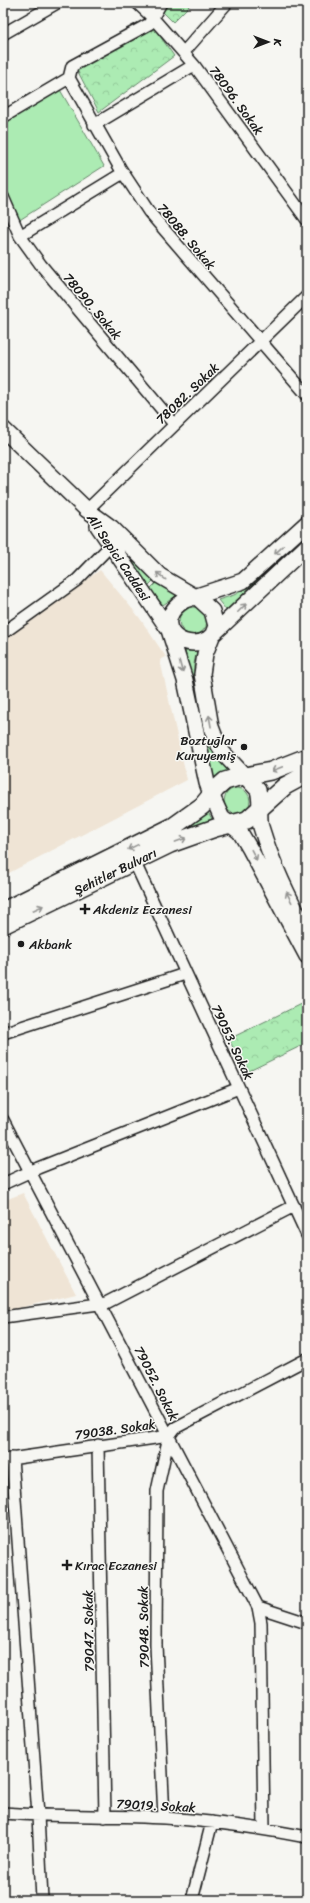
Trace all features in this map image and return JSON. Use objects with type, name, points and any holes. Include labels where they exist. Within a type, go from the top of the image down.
[{"type":"main road","name":"Ali Sepici Caddesi","points":[[3,429],[87,510],[116,541],[160,576],[194,597]]},
{"type":"main road","points":[[307,523],[243,581],[194,597],[176,605],[170,613],[168,620],[169,630],[175,636],[190,643],[203,642],[307,546]]},
{"type":"main road","name":"Ali Sepici Caddesi","points":[[116,541],[169,630],[185,680],[207,782],[211,794]]},
{"type":"main road","points":[[194,597],[205,604],[212,611],[216,626],[205,654],[202,674],[212,727],[216,740],[223,753],[258,790],[261,808],[260,823],[265,841],[285,889],[307,932]]},
{"type":"main road","points":[[307,756],[271,771],[225,781],[211,794],[220,814],[240,832],[307,956]]},
{"type":"main road","points":[[230,824],[248,820],[285,786],[307,774]]},
{"type":"main road","name":"Şehitler Bulvarı","points":[[3,910],[165,832],[202,806],[211,794]]},
{"type":"main road","name":"Şehitler Bulvarı","points":[[3,925],[134,861],[181,840],[230,824]]},
{"type":"street","points":[[3,34],[56,3]]},
{"type":"street","name":"78096. Sokak","points":[[137,3],[152,16],[184,52],[307,220]]},
{"type":"street","points":[[3,117],[69,78],[72,66],[149,24],[152,16],[161,3]]},
{"type":"street","points":[[184,52],[228,3]]},
{"type":"street","points":[[94,125],[194,65]]},
{"type":"street","name":"78088. Sokak","points":[[69,78],[94,125],[148,212],[307,395]]},
{"type":"street","points":[[20,236],[123,173]]},
{"type":"street","name":"78090. Sokak","points":[[3,197],[20,236],[41,265],[174,424]]},
{"type":"street","name":"78082. Sokak","points":[[87,510],[307,296]]},
{"type":"street","points":[[3,633],[77,580],[116,541]]},
{"type":"street","name":"79053. Sokak","points":[[134,861],[185,974],[307,1233]]},
{"type":"street","points":[[3,1033],[185,974]]},
{"type":"street","points":[[3,1184],[29,1172],[239,1088]]},
{"type":"street","name":"79052. Sokak","points":[[3,1120],[29,1172],[101,1304],[258,1608],[261,1631],[264,1829]]},
{"type":"street","points":[[3,1317],[106,1303],[294,1206]]},
{"type":"street","name":"79038. Sokak","points":[[7,1459],[169,1436],[175,1428],[307,1359]]},
{"type":"street","name":"79048. Sokak","points":[[164,1818],[156,1645],[157,1491],[169,1436]]},
{"type":"street","name":"79047. Sokak","points":[[98,1445],[105,1817]]},
{"type":"street","points":[[7,1459],[38,1816],[42,1900]]},
{"type":"street","points":[[258,1608],[307,1622]]},
{"type":"street","name":"79019. Sokak","points":[[3,1813],[38,1816],[164,1818],[212,1822],[307,1837]]},
{"type":"street","points":[[192,1900],[212,1822]]},
{"type":"shaded area","points":[[100,570],[139,617],[166,657],[160,660],[187,780],[3,876],[3,641]]},
{"type":"shaded area","points":[[23,1193],[76,1294],[3,1312],[3,1201]]},
{"type":"green space","points":[[164,3],[192,3],[173,22],[159,8]]},
{"type":"green space","points":[[150,22],[174,56],[99,112],[77,70]]},
{"type":"green space","points":[[59,88],[104,166],[18,221],[3,184],[3,120]]},
{"type":"green space","points":[[307,533],[307,536],[226,610],[218,600],[234,595],[247,588]]},
{"type":"green space","points":[[125,553],[155,579],[148,586]]},
{"type":"green space","points":[[158,581],[177,595],[163,605],[150,589]]},
{"type":"green space","points":[[193,607],[203,611],[207,621],[203,631],[193,635],[183,631],[179,621],[183,611]]},
{"type":"green space","points":[[185,651],[197,651],[194,662],[194,675],[197,699],[208,738],[216,756],[208,758]]},
{"type":"green space","points":[[217,758],[229,770],[212,780],[209,760]]},
{"type":"green space","points":[[237,788],[246,792],[250,801],[246,810],[237,814],[228,810],[224,801],[228,792]]},
{"type":"green space","points":[[206,809],[214,822],[195,829],[191,822]]},
{"type":"green space","points":[[307,1001],[307,1043],[245,1073],[229,1039]]},
{"type":"place","name":"Boztuğlar Kuruyemiş","points":[[244,747]]},
{"type":"place","name":"Akdeniz Eczanesi","points":[[85,909]]},
{"type":"place","name":"Akbank","points":[[21,944]]},
{"type":"place","name":"Kırac Eczanesi","points":[[67,1565]]}]
